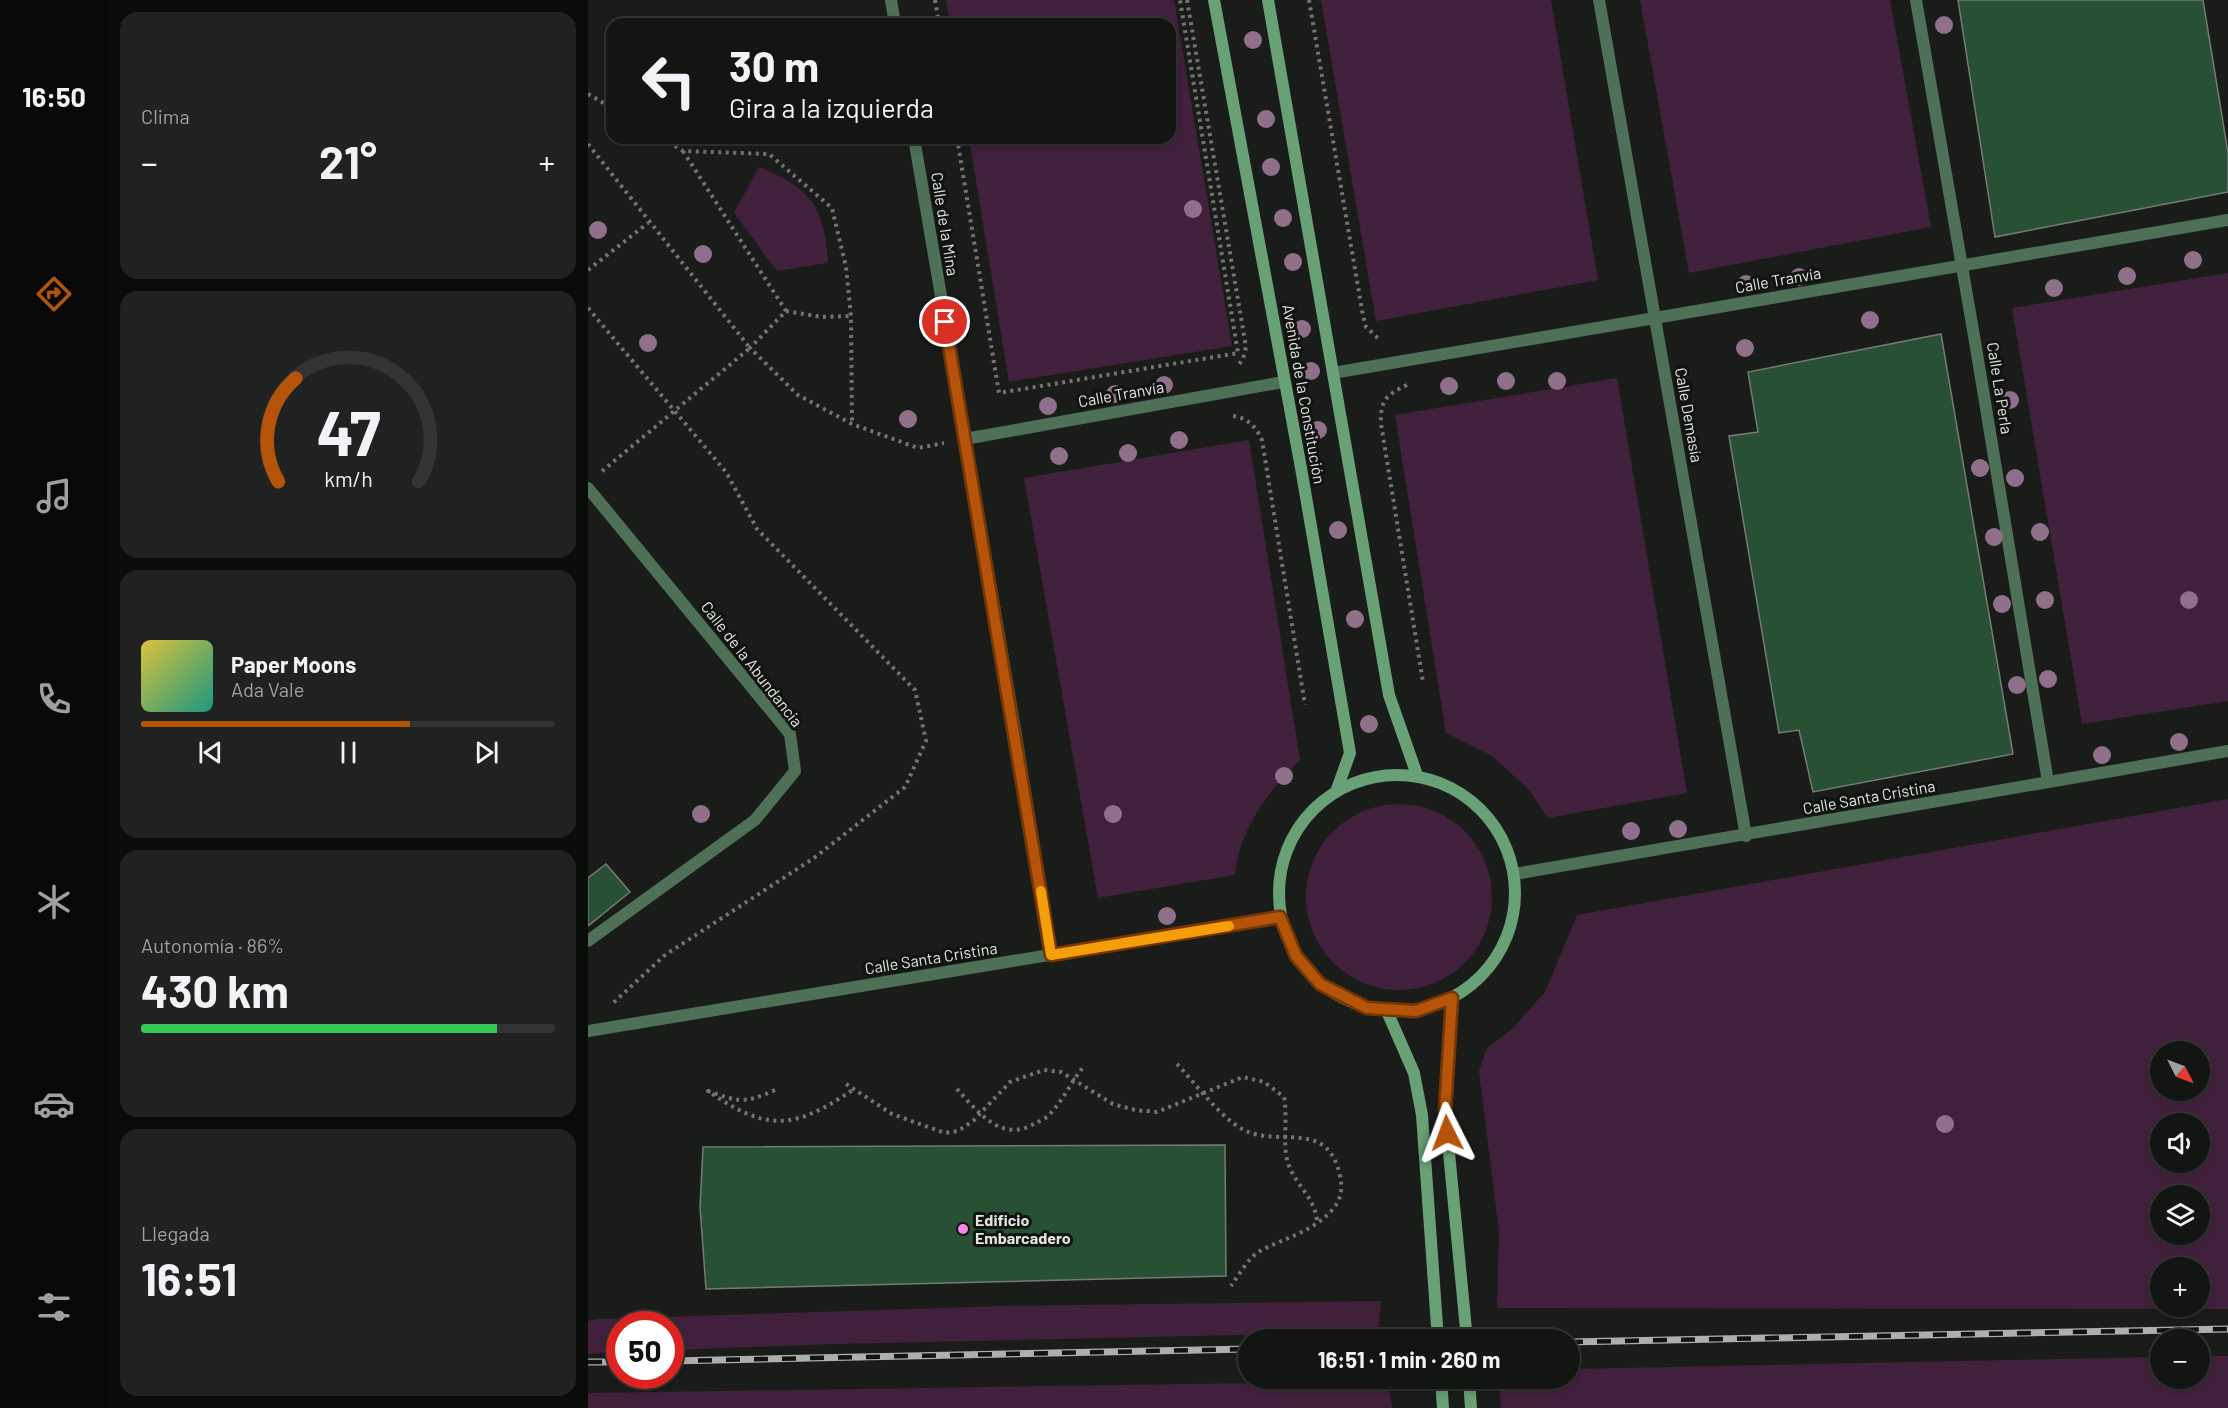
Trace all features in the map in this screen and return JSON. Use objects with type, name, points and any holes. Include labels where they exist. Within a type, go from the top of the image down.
[{"type":"main road","name":"Avenida de la Constitución","points":[[1214,0],[1271,303],[1283,382],[1301,468],[1350,753],[1336,792]]},
{"type":"main road","name":"Avenida de la Constitución","points":[[1268,0],[1389,695],[1417,775]]},
{"type":"main road","points":[[1386,774],[1417,775],[1447,784],[1484,810],[1507,846],[1515,874],[1513,920],[1492,964],[1452,998],[1416,1011],[1367,1008],[1320,984],[1296,956],[1280,917],[1280,873],[1300,824],[1336,792],[1386,774]]},
{"type":"main road","points":[[1452,998],[1445,1111],[1466,1329]]},
{"type":"main road","points":[[1386,1009],[1414,1073],[1422,1115],[1437,1329]]},
{"type":"main road","points":[[1442,1389],[1443,1408]]},
{"type":"main road","points":[[1470,1389],[1472,1408]]},
{"type":"street","points":[[891,0],[894,18]]},
{"type":"street","name":"Calle Demasía","points":[[1599,0],[1746,836]]},
{"type":"street","name":"Calle La Perla","points":[[1916,0],[2048,782]]},
{"type":"street","name":"Calle de la Mina","points":[[915,144],[1051,955]]},
{"type":"street","name":"Calle Tranvía","points":[[1333,373],[2228,220]]},
{"type":"street","name":"Calle Tranvía","points":[[965,439],[1283,382]]},
{"type":"street","name":"Calle de la Abundancia","points":[[588,488],[790,734],[795,771],[754,820],[588,940]]},
{"type":"street","name":"Calle Santa Cristina","points":[[1515,874],[1746,836],[2228,751]]},
{"type":"street","name":"Calle Santa Cristina","points":[[588,1031],[1280,917]]},
{"type":"path","points":[[935,0],[938,18]]},
{"type":"path","points":[[958,144],[999,393],[1238,353],[1180,0]]},
{"type":"path","points":[[1186,0],[1246,347],[1243,359],[1234,369]]},
{"type":"path","points":[[588,94],[606,104]]},
{"type":"path","points":[[588,144],[648,223],[750,348],[798,395],[852,424],[918,448],[965,439]]},
{"type":"path","points":[[672,144],[683,151],[786,311],[822,317],[850,316]]},
{"type":"path","points":[[683,151],[769,154],[832,208],[846,267],[850,316],[852,424]]},
{"type":"path","points":[[588,270],[648,223]]},
{"type":"path","points":[[597,476],[750,348],[786,311]]},
{"type":"path","points":[[1216,394],[1222,417],[1243,418],[1256,428],[1262,440],[1305,705]]},
{"type":"path","points":[[1178,1064],[1233,1123],[1247,1131],[1264,1135],[1307,1137],[1323,1146],[1339,1171],[1342,1186],[1340,1198],[1331,1211],[1289,1240],[1258,1251],[1231,1286]]},
{"type":"path","points":[[957,1089],[979,1114],[994,1126],[1013,1130],[1029,1127],[1049,1116],[1073,1078],[1085,1065]]},
{"type":"path","points":[[846,1084],[892,1114],[945,1133],[958,1131],[979,1114],[1010,1082],[1025,1074],[1044,1070],[1061,1072],[1113,1104],[1135,1110],[1156,1112],[1243,1077],[1264,1082],[1284,1097],[1287,1135],[1285,1151],[1289,1165],[1316,1207],[1317,1221]]},
{"type":"path","points":[[775,1090],[757,1098],[737,1101],[708,1091],[732,1108],[771,1121],[793,1120],[813,1115],[854,1089]]},
{"type":"shaded area","points":[[946,0],[1174,0],[1232,346],[1009,382],[970,144],[1176,144],[1176,18],[949,18]]},
{"type":"shaded area","points":[[1321,0],[1551,0],[1598,280],[1376,321]]},
{"type":"shaded area","points":[[1640,0],[1890,0],[1931,227],[1689,273]]},
{"type":"shaded area","points":[[759,167],[791,183],[812,202],[823,228],[828,263],[777,271],[734,213]]},
{"type":"shaded area","points":[[2228,273],[2228,701],[2082,724],[2012,308]]},
{"type":"shaded area","points":[[1617,378],[1687,793],[1548,818],[1528,789],[1492,756],[1446,733],[1395,415]]},
{"type":"shaded area","points":[[1249,440],[1300,760],[1266,798],[1257,812],[1243,842],[1235,875],[1098,898],[1024,478]]},
{"type":"shaded area","points":[[2228,799],[2228,1309],[2210,1309],[2210,1257],[2150,1257],[2150,1309],[1497,1308],[1499,1231],[1479,1071],[1487,1048],[1512,1029],[1545,992],[1577,915]]},
{"type":"shaded area","points":[[1399,804],[1435,811],[1465,831],[1485,861],[1492,897],[1485,933],[1465,963],[1435,983],[1399,990],[1363,983],[1333,963],[1313,933],[1306,897],[1313,861],[1333,831],[1363,811]]},
{"type":"shaded area","points":[[1381,1301],[1378,1329],[1238,1329],[1238,1335],[684,1350],[684,1316],[1003,1306]]},
{"type":"shaded area","points":[[606,1319],[606,1353],[588,1354],[588,1321]]},
{"type":"shaded area","points":[[2210,1356],[2228,1356],[2228,1408],[1501,1408],[1499,1389],[1580,1389],[1580,1369],[2150,1357],[2150,1389],[2210,1389]]},
{"type":"shaded area","points":[[1238,1383],[1238,1389],[1389,1389],[1392,1408],[588,1408],[588,1393]]},
{"type":"building","points":[[1958,0],[2203,0],[2228,153],[2228,192],[1995,237]]},
{"type":"building","points":[[1941,334],[2013,754],[1813,792],[1799,730],[1779,733],[1729,436],[1758,432],[1748,372]]},
{"type":"building","points":[[606,864],[630,892],[588,926],[588,878]]},
{"type":"building","name":"Edificio Embarcadero","points":[[1225,1145],[1226,1276],[706,1289],[700,1207],[703,1147]]},
{"type":"railway","points":[[1580,1342],[2228,1329]]},
{"type":"railway","points":[[684,1361],[1238,1349]]},
{"type":"railway","points":[[588,1362],[606,1362]]},
{"type":"slow traffic","points":[[1041,891],[1051,955],[1229,926]]},
{"type":"place","name":"Edificio Embarcadero","points":[[963,1229]]},
{"type":"route","points":[[945,322],[1016,735],[1051,955],[1280,917],[1296,956],[1320,984],[1367,1008],[1416,1011],[1452,998],[1445,1111],[1447,1133]]}]
